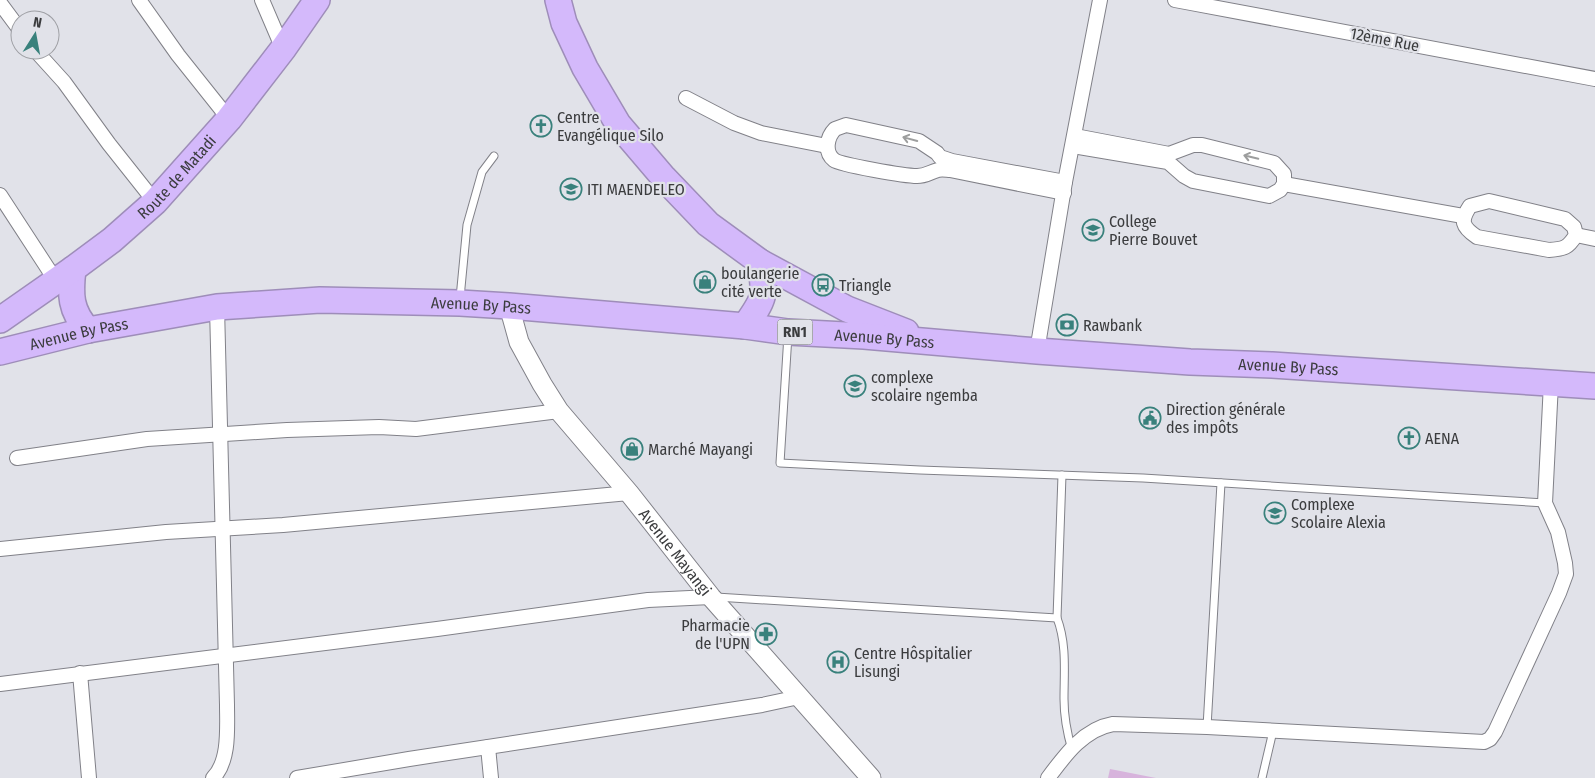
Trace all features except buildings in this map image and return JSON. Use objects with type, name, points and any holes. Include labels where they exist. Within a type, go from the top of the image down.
[{"type":"highway","name":"Route de Matadi","points":[[0,320],[112,240],[155,202],[229,119],[283,49],[317,0]]},
{"type":"highway","points":[[558,0],[564,23],[585,68],[618,124],[664,178],[708,224],[760,262],[847,309],[931,342]]},
{"type":"highway","points":[[745,326],[760,305],[763,297],[765,288],[760,262]]},
{"type":"highway","points":[[65,275],[78,319],[88,330]]},
{"type":"highway","name":"Avenue By Pass","points":[[0,352],[88,330],[217,307],[320,300],[510,306],[745,326],[788,332],[1037,351],[1595,386]]},
{"type":"street","points":[[139,0],[178,55],[229,119]]},
{"type":"street","points":[[262,0],[283,49]]},
{"type":"street","points":[[1037,351],[1064,188],[1100,0]]},
{"type":"street","name":"12ème Rue","points":[[1175,0],[1595,79]]},
{"type":"street","points":[[0,3],[10,16]]},
{"type":"street","points":[[44,60],[64,82],[108,144],[155,202]]},
{"type":"street","points":[[686,98],[734,123],[761,133],[828,142]]},
{"type":"street","points":[[939,163],[925,176],[900,175],[838,162],[832,159],[829,154],[828,142],[834,129],[846,126],[919,141],[930,147],[939,163],[950,170],[1064,188]]},
{"type":"street","points":[[770,127],[828,142]]},
{"type":"street","points":[[1074,141],[1168,158],[1193,145],[1202,145],[1274,163],[1284,174],[1284,184],[1280,190],[1269,196],[1193,181],[1184,176],[1168,158]]},
{"type":"street","points":[[1284,184],[1464,216]]},
{"type":"street","points":[[0,195],[65,275]]},
{"type":"street","points":[[1489,201],[1565,219],[1574,228],[1576,235],[1570,245],[1560,249],[1549,250],[1477,237],[1464,226],[1464,216],[1470,206],[1489,201]]},
{"type":"street","points":[[1576,235],[1595,239]]},
{"type":"street","name":"Avenue Mayangi","points":[[510,306],[519,342],[559,411],[629,493],[711,597],[871,778]]},
{"type":"street","points":[[213,778],[224,756],[227,705],[217,307]]},
{"type":"street","points":[[1048,778],[1088,734],[1103,726],[1207,727],[1484,742],[1490,739],[1495,732],[1566,574],[1563,549],[1558,532],[1545,503],[1551,383]]},
{"type":"street","points":[[17,458],[146,439],[379,427],[416,429],[559,411]]},
{"type":"street","points":[[0,549],[166,532],[283,525],[629,493]]},
{"type":"street","points":[[0,684],[648,600],[711,597]]},
{"type":"street","points":[[80,673],[89,778]]},
{"type":"street","points":[[297,778],[762,705],[799,696]]},
{"type":"street","points":[[488,747],[491,778]]},
{"type":"lane","points":[[460,303],[467,225],[482,172],[494,156]]},
{"type":"lane","points":[[788,332],[780,463],[1134,478],[1545,503]]},
{"type":"lane","points":[[1062,475],[1057,618],[1062,631],[1065,661],[1065,717],[1072,750]]},
{"type":"lane","points":[[1207,727],[1221,483]]},
{"type":"lane","points":[[711,597],[1057,618]]},
{"type":"lane","points":[[1262,778],[1273,731]]},
{"type":"shaded area","points":[[1110,769],[1156,778],[1108,778]]},
{"type":"place","name":"Centre Evangélique Silo","points":[[541,126]]},
{"type":"place","name":"ITI MAENDELEO","points":[[571,189]]},
{"type":"place","name":"College Pierre Bouvet","points":[[1093,230]]},
{"type":"place","name":"boulangerie cité verte","points":[[705,282]]},
{"type":"place","name":"Triangle","points":[[823,285]]},
{"type":"place","name":"Rawbank","points":[[1067,325]]},
{"type":"place","name":"complexe scolaire ngemba","points":[[855,386]]},
{"type":"place","name":"Direction générale des impôts","points":[[1150,418]]},
{"type":"place","name":"AENA","points":[[1409,438]]},
{"type":"place","name":"Marché Mayangi","points":[[632,449]]},
{"type":"place","name":"Complexe Scolaire Alexia","points":[[1275,513]]},
{"type":"place","name":"Pharmacie de l'UPN","points":[[766,634]]},
{"type":"place","name":"Centre Hôspitalier Lisungi","points":[[838,662]]}]
